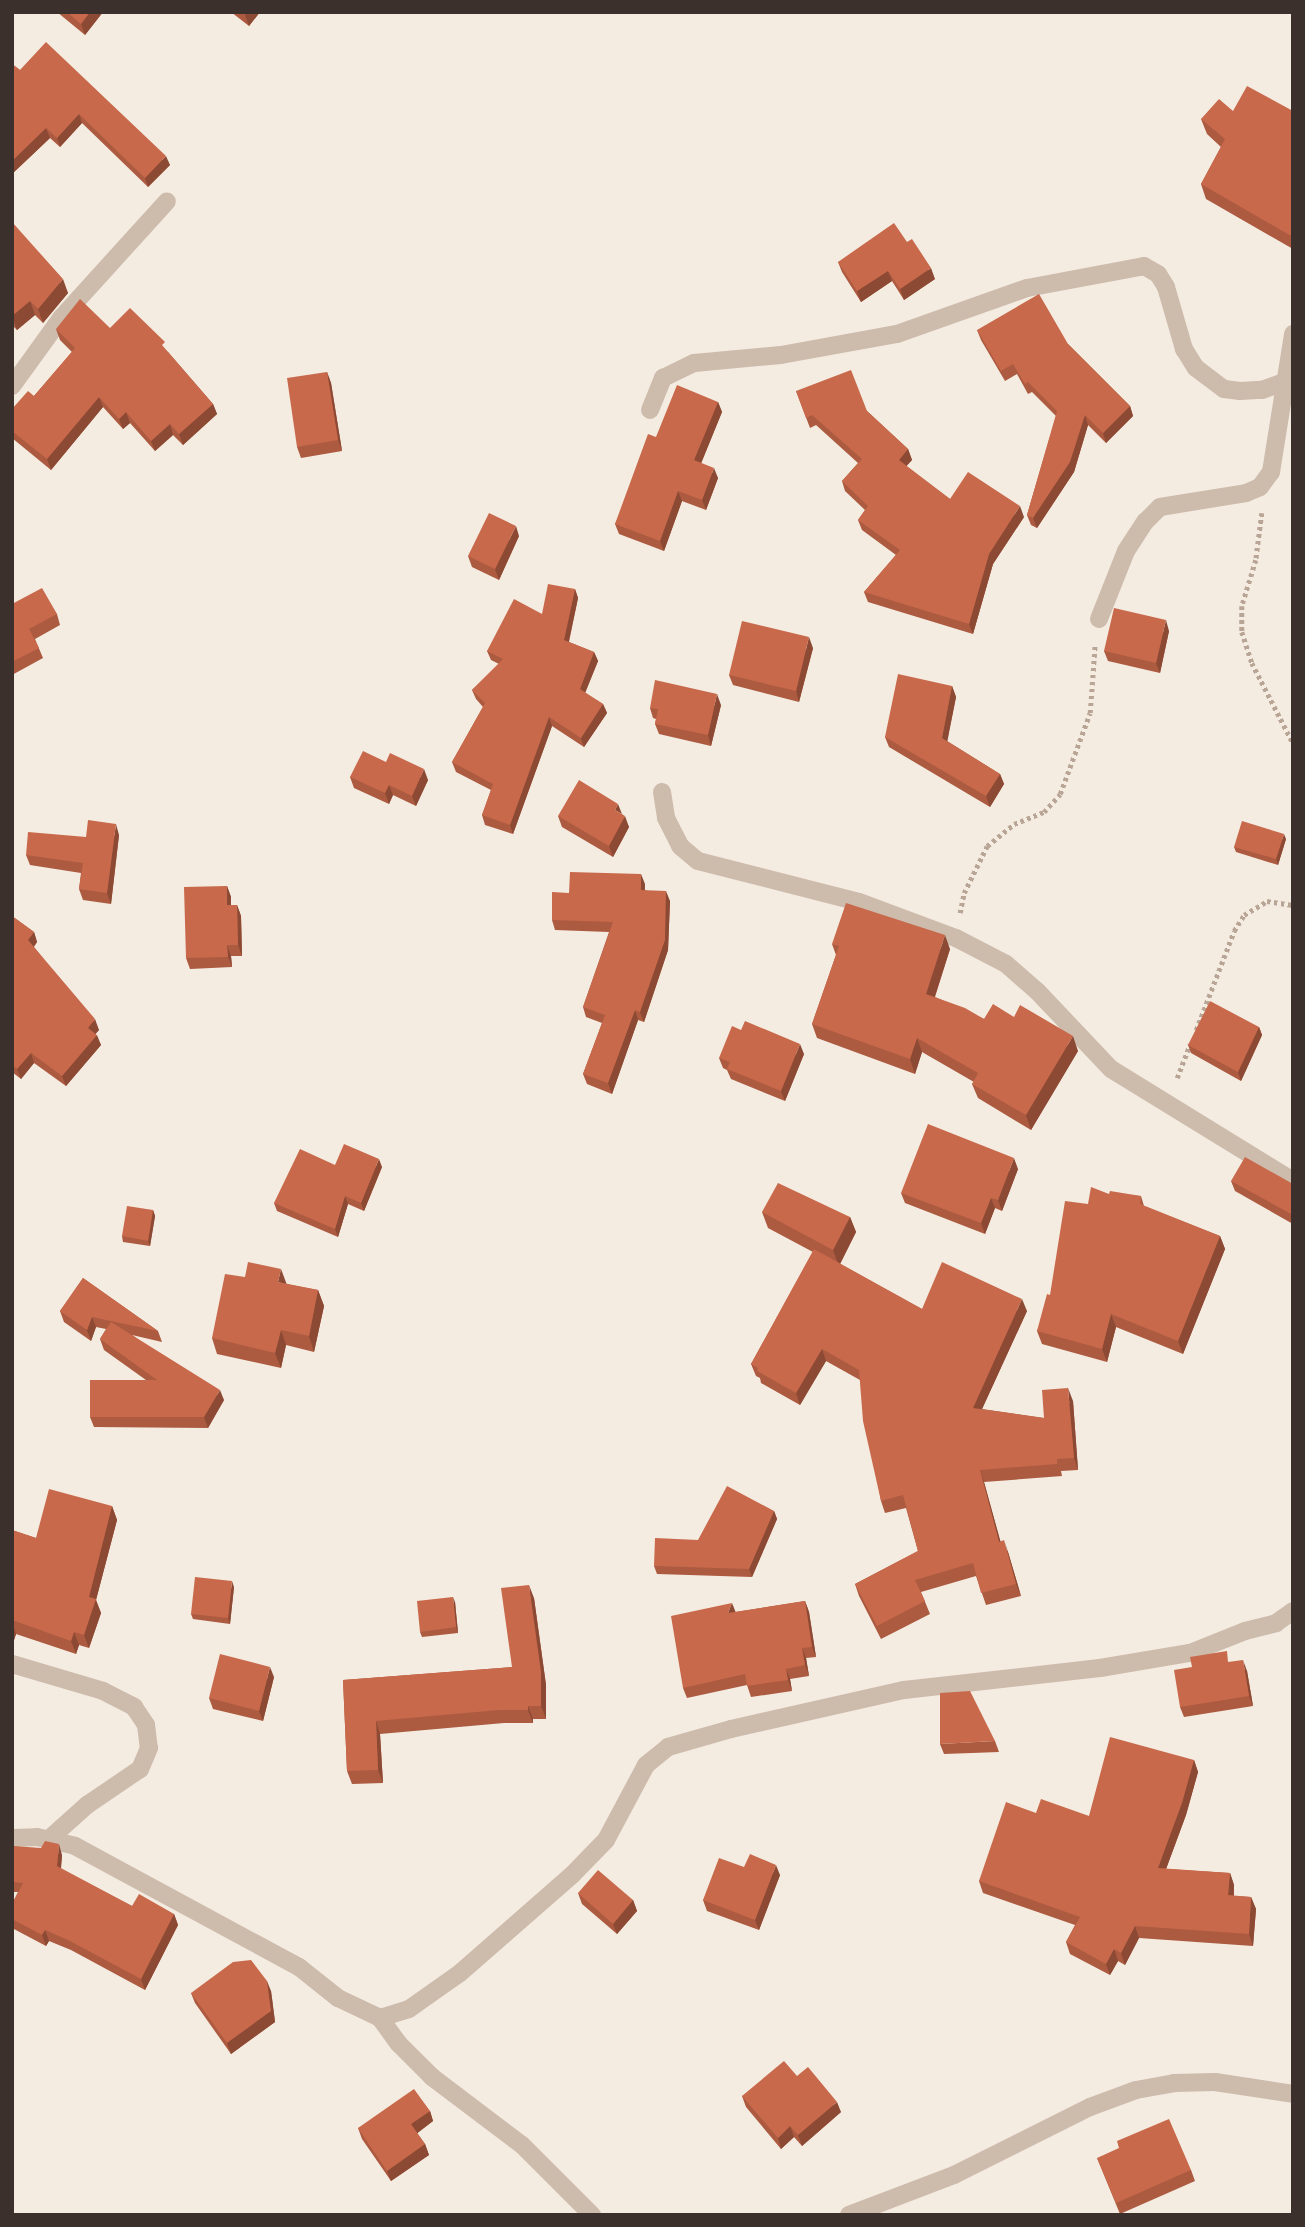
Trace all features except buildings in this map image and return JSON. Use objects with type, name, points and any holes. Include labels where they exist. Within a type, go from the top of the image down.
[{"type":"street","points":[[12,386],[62,317],[167,201]]},
{"type":"street","points":[[650,410],[663,378],[694,363],[780,355],[897,334],[1027,288],[1144,266],[1158,274],[1166,287],[1184,349],[1196,369],[1224,388],[1240,391],[1262,390],[1288,382]]},
{"type":"street","points":[[1099,619],[1126,551],[1145,522],[1160,507],[1246,493],[1260,487],[1270,472],[1288,382],[1293,334]]},
{"type":"street","points":[[662,792],[666,818],[680,846],[698,861],[859,902],[956,938],[1006,964],[1037,990],[1111,1069],[1293,1181]]},
{"type":"street","points":[[380,2018],[409,2009],[460,1972],[572,1875],[606,1840],[646,1765],[668,1747],[731,1729],[904,1690],[1100,1668],[1190,1653],[1245,1631],[1276,1623],[1293,1611]]},
{"type":"street","points":[[12,1664],[103,1690],[134,1707],[146,1725],[149,1748],[140,1769],[87,1805],[48,1840]]},
{"type":"street","points":[[12,1838],[48,1840],[75,1846],[299,1967],[338,1998],[380,2018],[399,2044],[432,2077],[522,2145],[587,2213]]},
{"type":"street","points":[[849,2215],[954,2175],[1090,2107],[1136,2090],[1174,2083],[1215,2082],[1293,2094]]},
{"type":"path","points":[[1260,487],[1262,523],[1242,607],[1242,632],[1252,663],[1293,743]]},
{"type":"path","points":[[956,938],[964,893],[987,846],[1014,824],[1044,812],[1060,794],[1090,713],[1099,619]]},
{"type":"path","points":[[1167,1105],[1234,932],[1244,915],[1267,901],[1293,905]]}]
